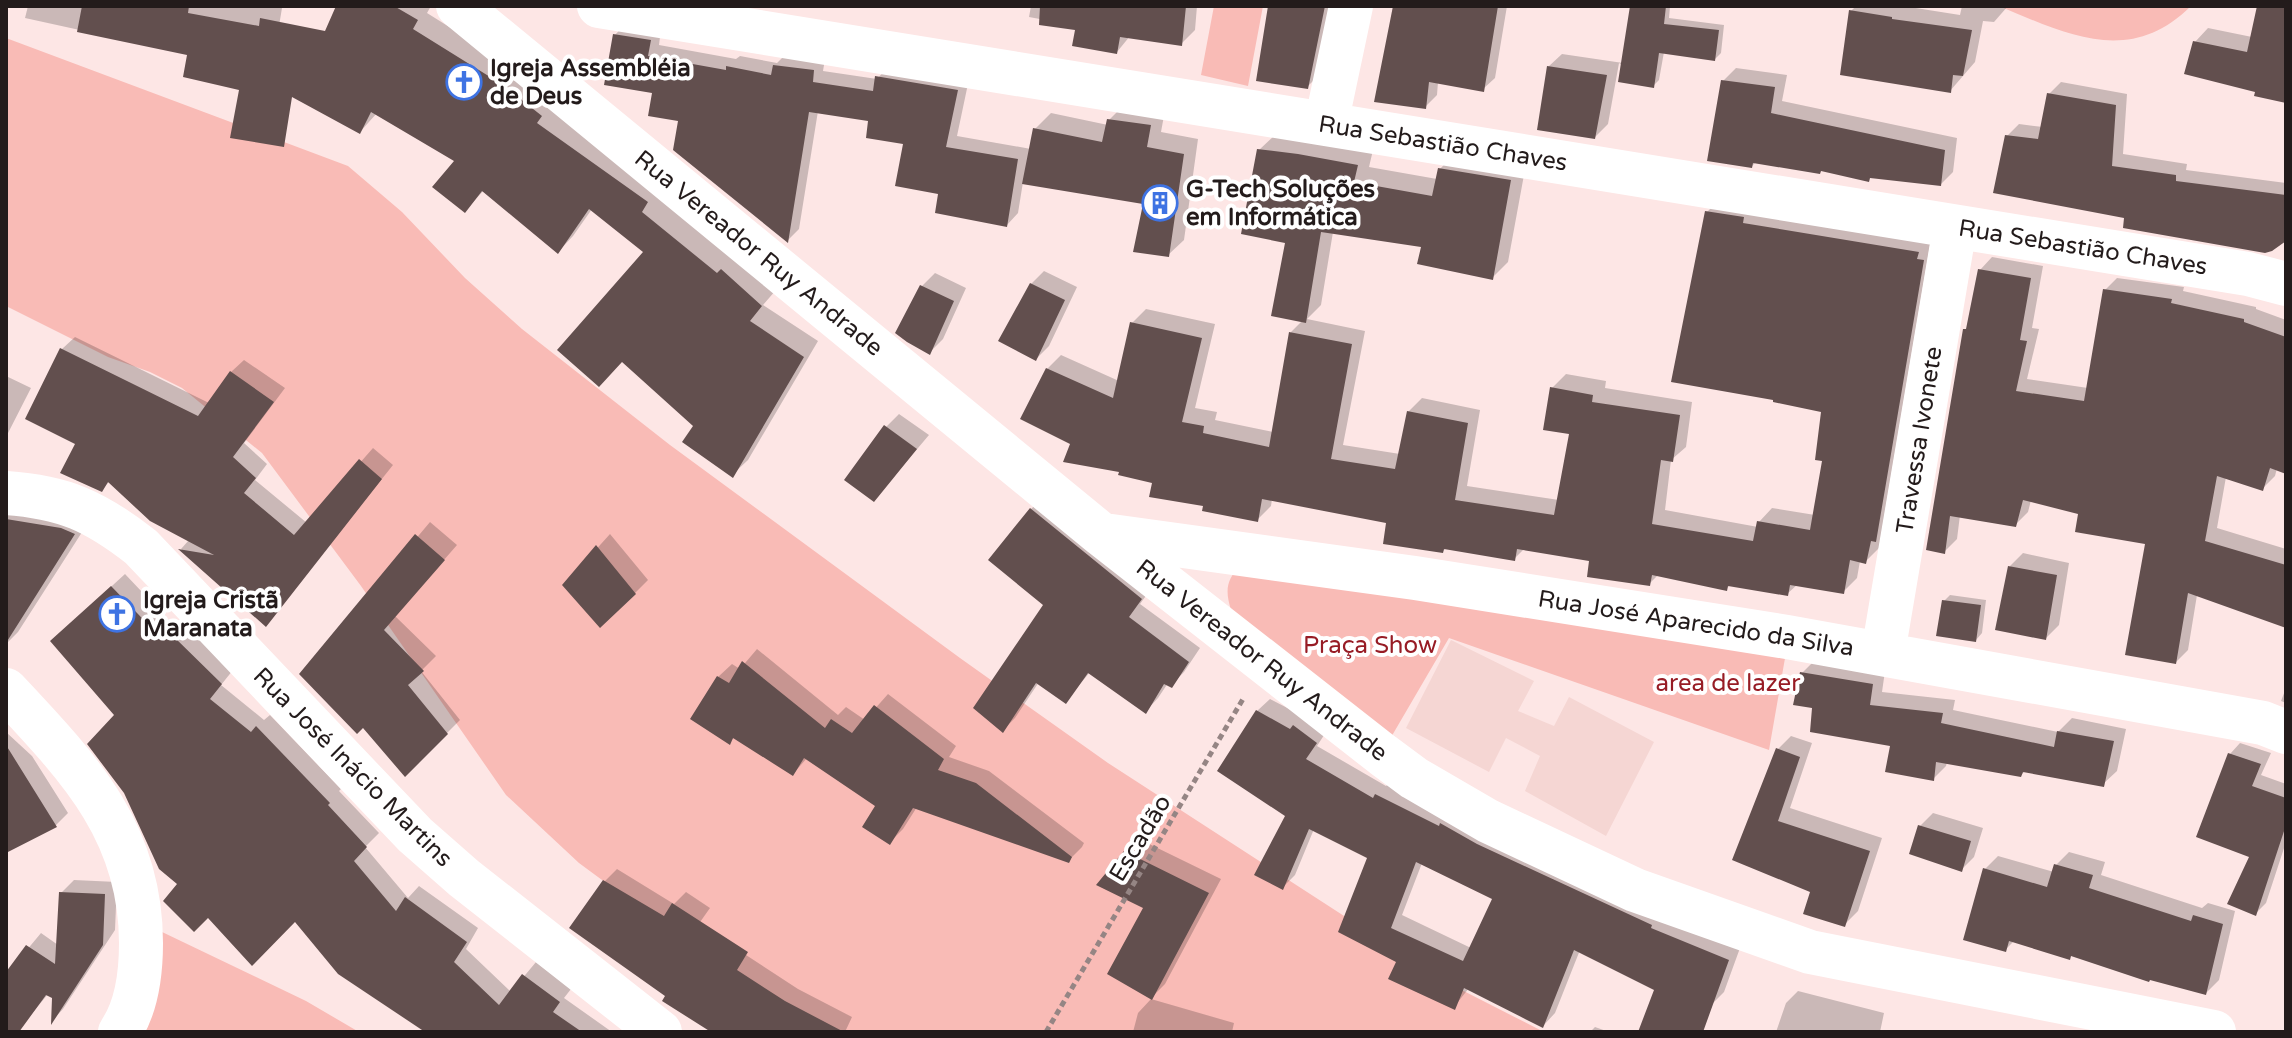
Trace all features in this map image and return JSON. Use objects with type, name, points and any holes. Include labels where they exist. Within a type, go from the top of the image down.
[{"type":"street","name":"Rua Vereador Ruy Andrade","points":[[458,6],[1102,535],[1414,778],[1488,821],[1635,890],[1810,952],[2214,1032]]},
{"type":"street","name":"Rua Sebastião Chaves","points":[[599,6],[1955,227],[2273,274]]},
{"type":"street","points":[[1326,124],[1351,6]]},
{"type":"street","name":"Travessa Ivonete","points":[[1883,653],[1955,227]]},
{"type":"street","name":"Rua José Inácio Martins","points":[[6,493],[75,505],[109,522],[141,547],[415,835],[476,888],[660,1032]]},
{"type":"street","name":"Rua José Aparecido da Silva","points":[[1102,535],[1430,581],[1883,653],[2263,723],[2286,732]]},
{"type":"street","points":[[6,690],[70,759],[109,814],[124,845],[138,898],[141,961],[134,1001],[120,1032]]},
{"type":"path","name":"Escadão","points":[[1046,1032],[1264,662]]},
{"type":"shaded area","points":[[1451,640],[1534,681],[1518,711],[1554,726],[1569,697],[1654,742],[1606,836],[1525,791],[1540,756],[1506,738],[1489,772],[1406,728]]},
{"type":"green space","points":[[1214,6],[1263,6],[1248,86],[1201,75]]},
{"type":"green space","points":[[1999,6],[2191,6],[2168,25],[2145,36],[2121,40],[2073,34]]},
{"type":"green space","points":[[6,38],[348,166],[402,212],[465,278],[522,329],[670,445],[960,658],[1108,763],[1446,982],[1544,1032],[808,1032],[579,863],[506,795],[361,586],[262,453],[182,388],[108,357],[6,306]]},
{"type":"green space","points":[[1241,565],[1788,641],[1769,750],[1449,638],[1390,739],[1231,610],[1228,586]]},
{"type":"green space","points":[[160,931],[306,1001],[359,1032],[145,1032],[159,983]]},
{"type":"building","points":[[82,6],[189,6],[188,13],[259,26],[260,18],[325,31],[336,6],[394,6],[418,20],[413,29],[503,85],[542,116],[537,123],[648,202],[642,212],[717,273],[721,269],[762,306],[750,321],[804,357],[733,478],[682,442],[693,426],[622,362],[599,387],[557,350],[643,252],[589,209],[558,254],[482,191],[465,213],[432,187],[454,161],[371,112],[360,134],[292,97],[284,147],[230,138],[239,90],[183,77],[187,55],[77,32]]},
{"type":"building","points":[[1040,6],[1186,6],[1182,46],[1120,37],[1117,54],[1072,46],[1075,30],[1039,25]]},
{"type":"building","points":[[1268,6],[1325,6],[1308,89],[1256,81]]},
{"type":"building","points":[[1393,6],[1498,6],[1484,92],[1429,82],[1426,109],[1374,102]]},
{"type":"building","points":[[1630,6],[1666,6],[1664,24],[1719,30],[1715,61],[1659,53],[1654,88],[1618,82]]},
{"type":"building","points":[[2257,6],[2286,6],[2286,103],[2184,74],[2193,41],[2247,52]]},
{"type":"building","points":[[1849,10],[1972,30],[1963,76],[1953,75],[1951,93],[1840,75]]},
{"type":"building","points":[[613,34],[651,40],[648,56],[726,70],[726,66],[771,75],[773,65],[814,70],[813,82],[873,91],[875,76],[958,90],[946,147],[1018,159],[1007,227],[935,213],[938,194],[895,186],[903,144],[866,138],[868,121],[809,112],[788,243],[673,150],[678,121],[648,116],[652,93],[604,85]]},
{"type":"building","points":[[1547,66],[1607,75],[1595,139],[1537,130]]},
{"type":"building","points":[[1721,80],[1775,87],[1771,113],[1945,150],[1941,186],[1870,178],[1869,182],[1821,171],[1820,174],[1753,163],[1752,168],[1707,161]]},
{"type":"building","points":[[2047,93],[2116,105],[2112,166],[2176,175],[2176,181],[2286,195],[2286,241],[2265,253],[2123,228],[2124,218],[1993,193],[2005,135],[2038,139]]},
{"type":"building","points":[[1107,119],[1151,125],[1147,147],[1184,154],[1169,257],[1133,252],[1143,204],[1022,184],[1033,128],[1102,142]]},
{"type":"building","points":[[1257,149],[1358,165],[1354,182],[1432,196],[1438,168],[1511,180],[1493,280],[1417,264],[1421,247],[1321,232],[1306,323],[1271,316],[1285,243],[1241,234]]},
{"type":"building","points":[[1705,211],[1744,217],[1743,223],[1919,252],[1917,259],[1924,260],[1876,542],[1871,541],[1866,564],[1850,560],[1844,594],[1790,585],[1788,596],[1728,586],[1727,591],[1652,575],[1650,586],[1587,577],[1589,561],[1517,549],[1515,561],[1444,549],[1443,553],[1383,544],[1386,523],[1262,499],[1258,522],[1202,511],[1203,506],[1149,497],[1152,483],[1118,475],[1119,472],[1063,462],[1070,444],[1020,419],[1046,368],[1113,398],[1130,322],[1202,338],[1182,422],[1204,426],[1203,433],[1269,447],[1289,332],[1352,344],[1331,459],[1395,469],[1407,411],[1468,423],[1455,500],[1554,515],[1569,434],[1543,430],[1550,387],[1593,395],[1592,402],[1680,415],[1673,462],[1661,460],[1652,524],[1753,541],[1757,521],[1810,530],[1822,461],[1815,460],[1821,412],[1671,382]]},
{"type":"building","points":[[1978,269],[2031,278],[2020,340],[2027,341],[2016,391],[2084,401],[2103,289],[2172,299],[2171,303],[2244,319],[2244,322],[2286,337],[2286,474],[2270,468],[2263,491],[2217,476],[2205,541],[2286,565],[2286,628],[2188,593],[2176,664],[2125,655],[2145,544],[2075,532],[2078,514],[2023,500],[2016,527],[1950,516],[1945,554],[1926,550],[1963,329],[1966,329]]},
{"type":"building","points":[[1030,283],[1065,300],[1036,361],[998,341]]},
{"type":"building","points":[[920,285],[954,301],[930,355],[895,333]]},
{"type":"building","points":[[60,348],[198,416],[230,371],[274,402],[233,457],[256,478],[244,493],[294,535],[359,459],[382,479],[266,627],[178,549],[214,555],[150,521],[108,482],[102,492],[60,473],[75,444],[25,419]]},
{"type":"building","points":[[884,425],[917,449],[874,502],[844,480]]},
{"type":"building","points":[[1030,508],[1142,599],[1129,617],[1189,662],[1172,688],[1164,684],[1146,714],[1088,673],[1066,704],[1036,683],[1003,733],[973,708],[1043,605],[988,560]]},
{"type":"building","points":[[6,519],[61,528],[75,534],[6,643]]},
{"type":"building","points":[[415,534],[445,560],[384,630],[424,671],[408,685],[448,734],[405,777],[363,728],[357,734],[299,674]]},
{"type":"building","points":[[596,545],[636,594],[600,628],[562,585]]},
{"type":"building","points":[[2008,566],[2057,575],[2046,640],[1995,630]]},
{"type":"building","points":[[111,586],[164,641],[171,634],[222,684],[210,699],[251,732],[256,726],[330,803],[328,805],[367,847],[354,861],[396,911],[405,897],[467,942],[454,962],[499,1005],[522,974],[560,1002],[553,1012],[582,1032],[425,1032],[338,974],[295,922],[252,966],[208,918],[194,932],[163,901],[177,884],[159,869],[124,793],[87,744],[114,715],[50,641]]},
{"type":"building","points":[[1942,600],[1981,605],[1976,642],[1936,636]]},
{"type":"building","points":[[742,661],[825,728],[831,719],[852,733],[874,705],[944,759],[938,770],[976,783],[1072,857],[1069,863],[913,808],[890,845],[862,827],[875,806],[804,758],[793,776],[733,738],[730,745],[690,719],[717,676],[729,683]]},
{"type":"building","points":[[1800,672],[1873,684],[1870,705],[1943,713],[1941,723],[2054,747],[2057,731],[2114,741],[2104,787],[2023,772],[2021,777],[1936,762],[1934,781],[1885,772],[1890,746],[1810,732],[1812,708],[1793,705]]},
{"type":"building","points":[[1256,710],[1290,729],[1293,725],[1317,743],[1306,759],[1373,798],[1375,794],[1439,826],[1440,823],[1477,844],[1652,925],[1651,928],[1729,960],[1703,1032],[1638,1032],[1654,990],[1574,950],[1543,1028],[1464,988],[1455,1010],[1388,979],[1396,962],[1338,932],[1367,858],[1309,829],[1283,890],[1254,875],[1285,816],[1217,771]],"holes":[[[1416,862],[1492,899],[1463,961],[1391,928]]]},
{"type":"building","points":[[6,745],[57,827],[6,853]]},
{"type":"building","points":[[1776,748],[1800,757],[1778,821],[1870,851],[1845,927],[1803,914],[1810,892],[1732,860]]},
{"type":"building","points":[[2228,753],[2261,764],[2252,786],[2286,798],[2286,825],[2256,916],[2227,904],[2249,857],[2196,837]]},
{"type":"building","points":[[1918,825],[1971,841],[1962,872],[1909,854]]},
{"type":"building","points":[[1124,851],[1209,893],[1152,1000],[1107,974],[1143,908],[1096,885]]},
{"type":"building","points":[[2054,864],[2093,875],[2089,888],[2191,921],[2193,915],[2223,924],[2206,995],[2149,982],[2071,956],[2070,960],[2009,941],[2006,952],[1963,940],[1983,868],[2047,887]]},
{"type":"building","points":[[603,880],[664,916],[672,903],[748,952],[737,970],[785,1001],[844,1032],[711,1032],[662,1001],[665,996],[569,928]]},
{"type":"building","points":[[59,892],[105,894],[103,945],[51,1025],[52,998],[46,995],[19,1032],[6,1032],[6,972],[26,945],[55,964]]},
{"type":"place","name":"Igreja Assembléia de Deus","points":[[464,82]]},
{"type":"place","name":"G-Tech Soluções em Informática","points":[[1160,203]]},
{"type":"place","name":"Igreja Cristã Maranata","points":[[117,614]]},
{"type":"park label","name":"Praça Show","points":[[1370,645]]},
{"type":"park label","name":"area de lazer","points":[[1728,683]]}]
